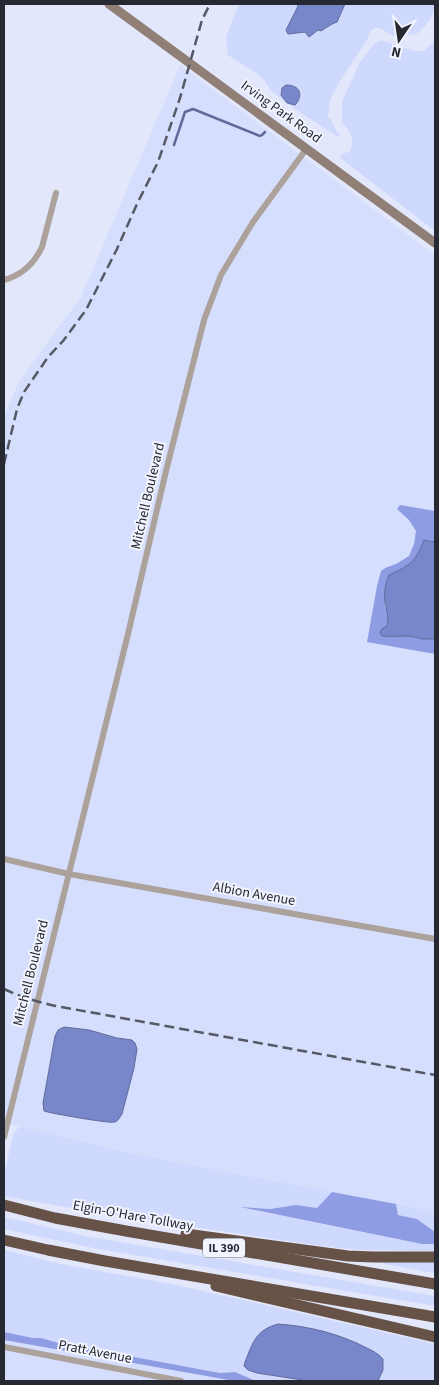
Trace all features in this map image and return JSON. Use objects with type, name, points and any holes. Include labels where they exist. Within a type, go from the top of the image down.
[{"type":"highway","name":"Elgin-O'Hare Tollway","points":[[9,1207],[55,1218],[126,1231],[435,1284]]},
{"type":"highway","points":[[126,1231],[187,1234],[348,1256],[435,1257]]},
{"type":"highway","name":"IL 390","points":[[5,1240],[57,1252],[435,1318]]},
{"type":"highway","points":[[152,1269],[241,1293],[435,1338]]},
{"type":"main road","name":"Irving Park Road","points":[[110,4],[435,243]]},
{"type":"street","name":"Mitchell Boulevard","points":[[4,1137],[206,311],[221,275],[253,222],[307,148]]},
{"type":"street","points":[[4,280],[23,271],[38,254],[42,247],[56,193]]},
{"type":"street","points":[[4,859],[69,874]]},
{"type":"street","name":"Albion Avenue","points":[[69,874],[435,939]]},
{"type":"street","name":"Pratt Avenue","points":[[4,1347],[181,1381]]},
{"type":"shaded area","points":[[239,4],[435,4],[435,8],[429,21],[416,34],[393,36],[380,28],[371,30],[367,40],[330,100],[328,117],[340,135],[338,137],[295,109],[271,91],[259,75],[228,55],[226,37]]},
{"type":"shaded area","points":[[297,4],[345,4],[337,22],[321,31],[318,30],[309,37],[305,32],[288,34],[286,30],[298,6]]},
{"type":"shaded area","points":[[381,40],[413,51],[424,51],[435,41],[435,231],[339,157],[344,153],[350,152],[352,144],[350,133],[342,123],[342,102],[360,62],[374,44]]},
{"type":"shaded area","points":[[180,65],[435,255],[435,1212],[134,1154],[4,1123],[4,417],[19,381],[81,297]]},
{"type":"shaded area","points":[[286,85],[291,85],[299,91],[299,98],[295,105],[287,103],[281,95],[282,88]]},
{"type":"shaded area","points":[[400,505],[435,511],[435,540],[434,542],[424,540],[415,558],[407,566],[389,575],[386,583],[385,605],[389,621],[383,636],[435,639],[435,654],[367,642],[381,571],[409,556],[414,544],[416,531],[409,520],[397,509]]},
{"type":"shaded area","points":[[424,540],[434,542],[435,540],[435,639],[382,636],[380,632],[388,623],[385,594],[389,575],[415,558]]},
{"type":"shaded area","points":[[64,1027],[89,1030],[132,1040],[135,1043],[137,1049],[134,1068],[122,1114],[116,1121],[92,1120],[44,1111],[43,1103],[55,1036],[58,1030]]},
{"type":"shaded area","points":[[20,1127],[134,1154],[332,1192],[317,1208],[296,1205],[270,1209],[244,1208],[422,1244],[435,1244],[435,1251],[361,1250],[321,1246],[99,1213],[4,1196],[4,1175],[13,1136]]},
{"type":"shaded area","points":[[332,1192],[396,1204],[398,1215],[417,1219],[435,1232],[435,1244],[422,1244],[240,1207],[270,1209],[296,1205],[317,1208]]},
{"type":"shaded area","points":[[396,1204],[435,1212],[435,1232],[417,1219],[398,1215]]},
{"type":"shaded area","points":[[4,1217],[85,1236],[435,1296],[435,1306],[93,1248],[4,1229]]},
{"type":"shaded area","points":[[4,1250],[61,1264],[177,1285],[435,1344],[435,1381],[378,1381],[383,1370],[352,1340],[334,1334],[289,1325],[278,1324],[256,1338],[245,1362],[257,1373],[309,1381],[256,1381],[235,1372],[220,1373],[69,1346],[41,1338],[4,1332]]},
{"type":"shaded area","points":[[384,1262],[435,1262],[435,1273],[384,1264]]},
{"type":"shaded area","points":[[278,1324],[324,1332],[374,1351],[383,1359],[383,1370],[378,1381],[309,1381],[248,1370],[244,1366],[245,1362],[256,1338],[260,1333]]},
{"type":"shaded area","points":[[4,1332],[41,1338],[69,1346],[220,1373],[235,1372],[256,1381],[234,1381],[4,1340]]},
{"type":"shaded area","points":[[4,1340],[234,1381],[4,1381]]},
{"type":"waterway","points":[[174,145],[185,112],[193,109],[260,136],[265,132]]},
{"type":"railway","points":[[4,464],[17,409],[24,392],[48,357],[63,341],[86,310],[158,162],[180,98],[202,20],[210,4]]},
{"type":"railway","points":[[4,989],[56,1006],[435,1075]]}]
